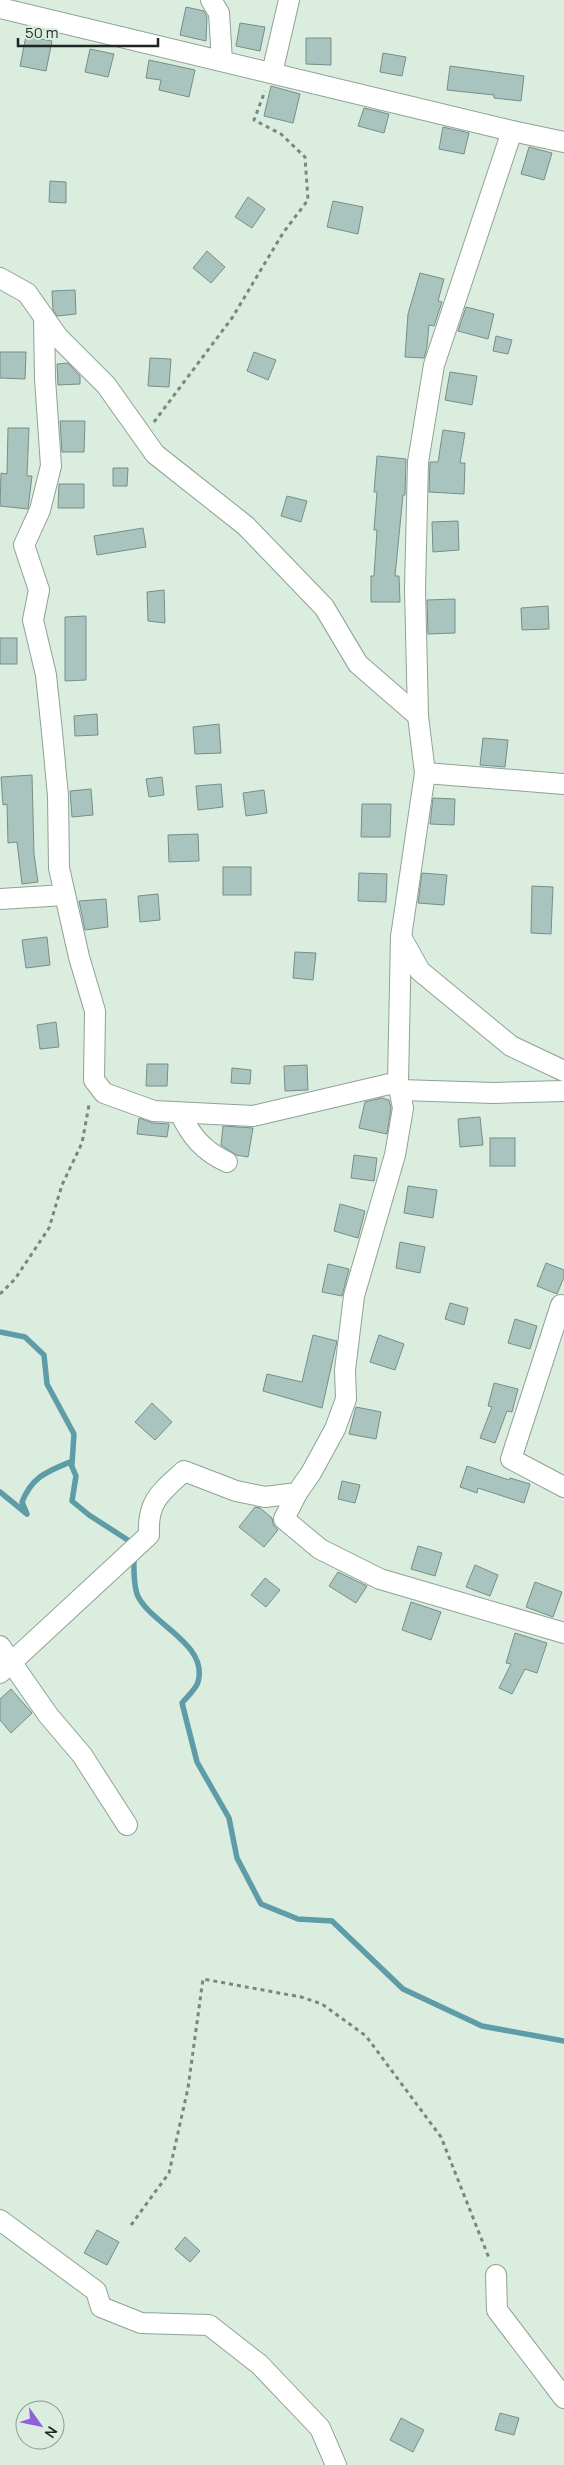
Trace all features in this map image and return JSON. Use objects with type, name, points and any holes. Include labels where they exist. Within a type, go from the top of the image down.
[{"type":"street","points":[[211,0],[219,13],[222,61]]},
{"type":"street","points":[[272,73],[289,0]]},
{"type":"street","points":[[0,8],[564,142]]},
{"type":"street","points":[[512,131],[434,365],[418,462],[415,589],[418,716],[425,773],[400,937],[399,1086],[403,1108],[395,1155],[354,1296],[346,1370],[346,1399],[334,1429],[284,1519],[320,1549],[380,1579],[564,1633]]},
{"type":"street","points":[[0,278],[26,293],[58,337],[106,385],[155,454],[246,526],[324,607],[358,664],[418,716]]},
{"type":"street","points":[[44,317],[45,379],[51,466],[40,510],[24,546],[39,590],[34,620],[46,675],[58,796],[59,868],[79,957],[95,1011],[94,1080],[104,1093],[154,1111],[252,1116],[399,1086],[494,1093],[564,1091]]},
{"type":"street","points":[[425,773],[564,784]]},
{"type":"street","points":[[0,899],[65,895]]},
{"type":"street","points":[[400,937],[420,971],[511,1046],[564,1071]]},
{"type":"street","points":[[180,1113],[190,1134],[210,1155],[227,1162]]},
{"type":"street","points":[[561,1305],[511,1459],[564,1487]]},
{"type":"street","points":[[6,1668],[149,1535],[148,1519],[156,1497],[184,1472],[236,1491],[265,1497],[297,1494]]},
{"type":"street","points":[[0,1646],[6,1668],[82,1755],[126,1825]]},
{"type":"street","points":[[0,2220],[96,2291],[101,2307],[141,2323],[209,2325],[259,2364],[320,2428],[336,2465]]},
{"type":"street","points":[[496,2275],[497,2310],[564,2398]]},
{"type":"path","points":[[143,437],[232,318],[283,233],[308,200],[305,157],[281,134],[254,120],[272,73]]},
{"type":"path","points":[[0,1294],[15,1279],[50,1228],[62,1186],[82,1143],[94,1080]]},
{"type":"path","points":[[131,2225],[169,2173],[188,2088],[203,1979],[301,1997],[322,2004],[366,2036],[441,2137],[496,2275]]},
{"type":"building","points":[[186,7],[204,11],[207,17],[206,41],[180,35]]},
{"type":"building","points":[[240,23],[265,27],[260,51],[236,46]]},
{"type":"building","points":[[26,36],[52,41],[46,71],[20,66]]},
{"type":"building","points":[[306,38],[331,38],[331,65],[306,64]]},
{"type":"building","points":[[90,49],[114,54],[108,77],[85,72]]},
{"type":"building","points":[[383,53],[406,57],[402,76],[380,72]]},
{"type":"building","points":[[149,60],[195,70],[189,97],[159,90],[161,80],[146,78]]},
{"type":"building","points":[[450,66],[524,76],[521,101],[494,98],[494,95],[447,90]]},
{"type":"building","points":[[271,86],[300,94],[293,123],[264,116]]},
{"type":"building","points":[[364,108],[389,114],[384,133],[358,126]]},
{"type":"building","points":[[443,127],[469,133],[464,154],[439,149]]},
{"type":"building","points":[[529,147],[552,153],[544,180],[521,174]]},
{"type":"building","points":[[50,181],[66,182],[66,203],[49,202]]},
{"type":"building","points":[[248,197],[265,209],[252,228],[235,217]]},
{"type":"building","points":[[333,201],[363,207],[358,234],[327,227]]},
{"type":"building","points":[[207,251],[225,267],[211,283],[193,268]]},
{"type":"building","points":[[420,273],[444,279],[438,301],[442,302],[434,326],[429,325],[424,358],[405,357],[408,314]]},
{"type":"building","points":[[75,290],[76,314],[57,316],[53,310],[52,291]]},
{"type":"building","points":[[466,307],[494,314],[488,339],[458,331]]},
{"type":"building","points":[[496,336],[512,340],[508,354],[493,351]]},
{"type":"building","points":[[0,352],[26,352],[25,379],[0,378]]},
{"type":"building","points":[[254,352],[276,360],[268,380],[247,371]]},
{"type":"building","points":[[150,358],[171,359],[169,387],[148,386]]},
{"type":"building","points":[[68,363],[80,376],[80,384],[58,385],[57,364]]},
{"type":"building","points":[[450,372],[477,376],[472,405],[445,400]]},
{"type":"building","points":[[60,421],[85,421],[84,452],[62,452]]},
{"type":"building","points":[[8,428],[29,428],[27,476],[32,476],[28,509],[0,506],[1,473],[7,474]]},
{"type":"building","points":[[443,430],[465,433],[460,463],[465,463],[464,494],[429,492],[430,462],[438,462]]},
{"type":"building","points":[[377,456],[406,459],[405,495],[403,495],[395,576],[399,576],[400,602],[371,602],[371,576],[374,576],[377,530],[374,530],[377,492],[374,492]]},
{"type":"building","points":[[113,468],[128,468],[127,486],[113,486]]},
{"type":"building","points":[[59,484],[84,484],[84,508],[58,508]]},
{"type":"building","points":[[287,496],[307,501],[301,522],[281,516]]},
{"type":"building","points":[[458,521],[459,550],[433,552],[432,522]]},
{"type":"building","points":[[143,528],[146,547],[97,555],[94,536]]},
{"type":"building","points":[[164,590],[165,623],[148,621],[147,592]]},
{"type":"building","points":[[455,599],[455,633],[428,634],[427,600]]},
{"type":"building","points":[[548,606],[549,629],[522,630],[521,608]]},
{"type":"building","points":[[86,616],[86,680],[65,681],[65,617]]},
{"type":"building","points":[[0,638],[17,638],[17,664],[0,664]]},
{"type":"building","points":[[97,714],[98,735],[75,736],[74,716]]},
{"type":"building","points":[[219,724],[221,753],[195,754],[193,727]]},
{"type":"building","points":[[483,738],[508,740],[505,767],[480,765]]},
{"type":"building","points":[[32,775],[34,854],[38,882],[22,884],[17,842],[8,843],[7,804],[3,805],[1,777]]},
{"type":"building","points":[[162,777],[164,795],[149,797],[146,779]]},
{"type":"building","points":[[221,784],[223,807],[198,810],[196,786]]},
{"type":"building","points":[[91,789],[93,815],[72,817],[70,791]]},
{"type":"building","points":[[264,790],[267,813],[246,816],[243,793]]},
{"type":"building","points":[[433,798],[455,799],[454,825],[430,824]]},
{"type":"building","points":[[362,804],[391,804],[390,837],[361,837]]},
{"type":"building","points":[[198,834],[199,861],[169,862],[168,835]]},
{"type":"building","points":[[223,867],[251,867],[251,895],[223,895]]},
{"type":"building","points":[[359,873],[387,874],[386,902],[358,901]]},
{"type":"building","points":[[422,873],[447,875],[444,905],[418,903]]},
{"type":"building","points":[[532,886],[553,887],[551,934],[531,933]]},
{"type":"building","points":[[158,894],[160,920],[140,922],[138,896]]},
{"type":"building","points":[[106,899],[108,927],[85,930],[79,901]]},
{"type":"building","points":[[47,937],[50,965],[26,968],[22,940]]},
{"type":"building","points":[[295,952],[316,953],[313,980],[293,978]]},
{"type":"building","points":[[56,1022],[59,1047],[40,1049],[37,1025]]},
{"type":"building","points":[[147,1064],[168,1064],[167,1086],[146,1086]]},
{"type":"building","points":[[307,1065],[308,1090],[285,1091],[284,1066]]},
{"type":"building","points":[[232,1068],[251,1070],[250,1084],[231,1083]]},
{"type":"building","points":[[382,1098],[389,1100],[391,1108],[387,1134],[359,1128],[365,1102]]},
{"type":"building","points":[[480,1117],[483,1145],[460,1147],[458,1119]]},
{"type":"building","points":[[139,1118],[153,1123],[169,1124],[167,1137],[137,1134]]},
{"type":"building","points":[[223,1126],[253,1128],[248,1157],[236,1155],[221,1145]]},
{"type":"building","points":[[490,1138],[515,1138],[515,1166],[490,1166]]},
{"type":"building","points":[[354,1155],[377,1158],[374,1181],[351,1178]]},
{"type":"building","points":[[408,1186],[437,1190],[433,1218],[404,1213]]},
{"type":"building","points":[[340,1204],[365,1211],[358,1238],[334,1231]]},
{"type":"building","points":[[400,1242],[425,1247],[420,1273],[396,1268]]},
{"type":"building","points":[[546,1263],[564,1270],[564,1277],[557,1294],[537,1286]]},
{"type":"building","points":[[328,1264],[349,1269],[342,1296],[322,1292]]},
{"type":"building","points":[[450,1303],[468,1308],[464,1325],[445,1319]]},
{"type":"building","points":[[515,1319],[537,1326],[530,1349],[508,1343]]},
{"type":"building","points":[[313,1335],[337,1341],[322,1408],[263,1391],[267,1374],[302,1382]]},
{"type":"building","points":[[379,1335],[404,1344],[395,1370],[370,1362]]},
{"type":"building","points":[[494,1383],[518,1389],[512,1412],[507,1411],[495,1443],[480,1438],[492,1407],[488,1406]]},
{"type":"building","points":[[152,1403],[172,1422],[155,1440],[135,1422]]},
{"type":"building","points":[[356,1407],[381,1412],[376,1439],[349,1434]]},
{"type":"building","points":[[467,1466],[509,1480],[510,1478],[530,1484],[524,1503],[478,1488],[477,1493],[460,1487]]},
{"type":"building","points":[[342,1481],[360,1485],[355,1503],[338,1499]]},
{"type":"building","points":[[255,1507],[260,1508],[272,1518],[273,1524],[278,1530],[264,1547],[239,1527]]},
{"type":"building","points":[[418,1546],[442,1553],[435,1576],[411,1569]]},
{"type":"building","points":[[475,1565],[498,1575],[490,1596],[466,1587]]},
{"type":"building","points":[[338,1572],[367,1586],[356,1603],[329,1586]]},
{"type":"building","points":[[265,1578],[280,1590],[266,1607],[251,1595]]},
{"type":"building","points":[[535,1582],[562,1592],[553,1617],[526,1607]]},
{"type":"building","points":[[411,1602],[441,1612],[431,1640],[402,1630]]},
{"type":"building","points":[[515,1633],[547,1643],[537,1673],[525,1669],[512,1694],[499,1688],[511,1664],[506,1663]]},
{"type":"building","points":[[11,1689],[32,1713],[11,1733],[0,1720],[0,1699]]},
{"type":"building","points":[[97,2230],[119,2242],[107,2265],[84,2253]]},
{"type":"building","points":[[185,2237],[200,2251],[190,2262],[175,2249]]},
{"type":"building","points":[[500,2413],[519,2418],[514,2435],[495,2430]]},
{"type":"building","points":[[401,2418],[424,2430],[413,2452],[390,2440]]},
{"type":"waterway","points":[[0,1332],[25,1337],[44,1355],[47,1384],[74,1434],[72,1464]]},
{"type":"waterway","points":[[0,1492],[27,1514],[22,1502],[30,1487],[47,1472],[70,1462],[76,1476],[72,1501],[89,1515],[134,1544]]},
{"type":"waterway","points":[[134,1556],[136,1589],[143,1605],[176,1634],[195,1656],[199,1668],[198,1682],[182,1703],[197,1762],[229,1818],[237,1858],[261,1904],[298,1919],[332,1921],[403,1989],[482,2026],[564,2041]]}]
